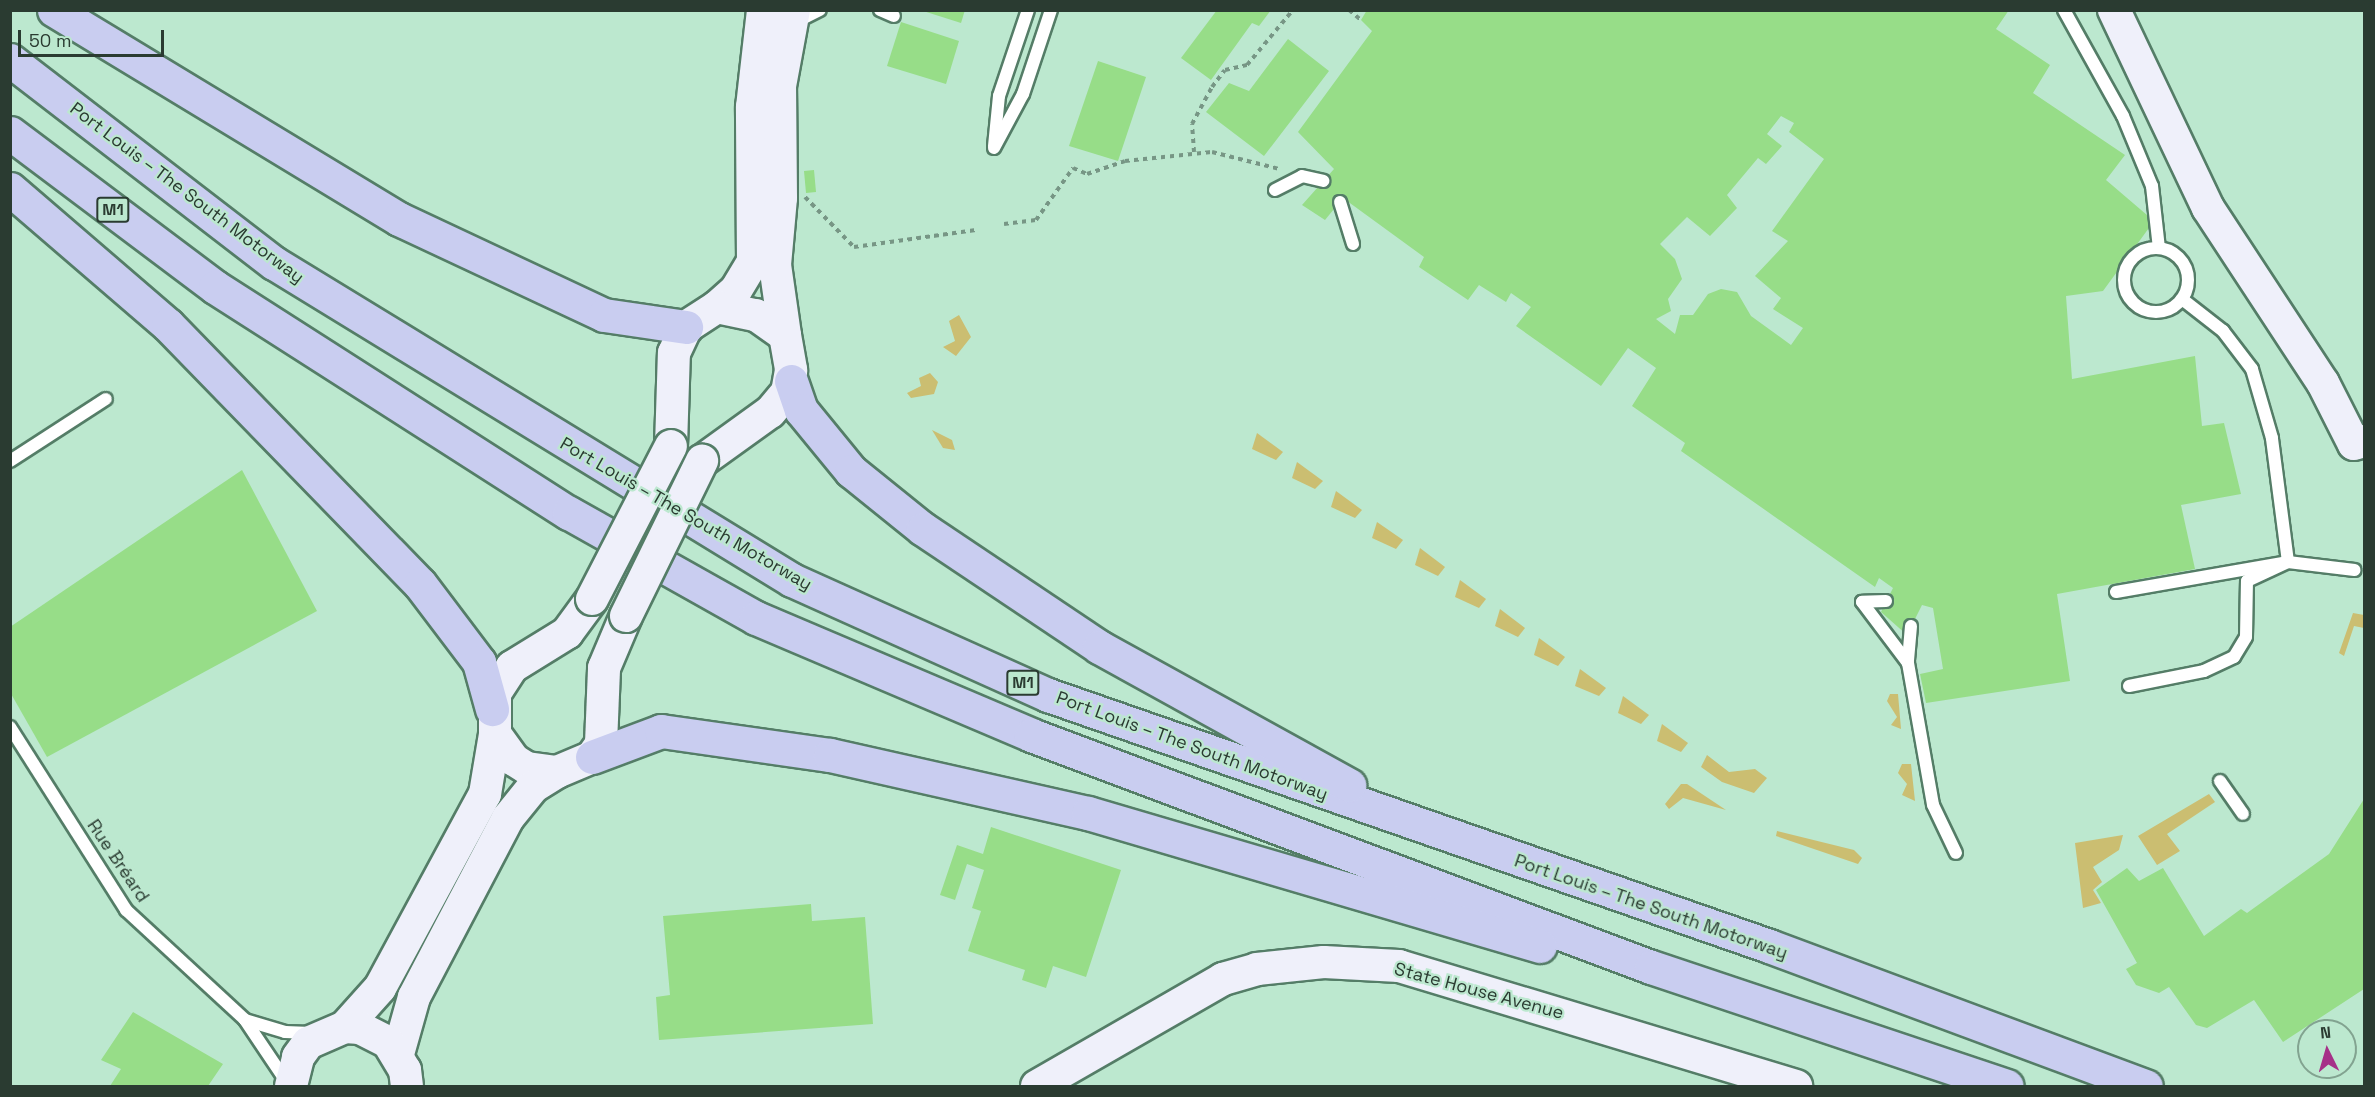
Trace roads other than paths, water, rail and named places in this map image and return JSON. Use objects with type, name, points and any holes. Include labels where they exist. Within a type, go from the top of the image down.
[{"type":"highway","points":[[54,10],[399,219],[604,315],[686,327]]},
{"type":"highway","name":"Port Louis – The South Motorway","points":[[10,60],[274,263],[792,579],[1048,695],[1438,834],[1769,946],[2146,1086]]},
{"type":"highway","name":"M1","points":[[10,134],[215,287],[569,513],[756,618],[1031,735],[1651,967],[2007,1086]]},
{"type":"highway","points":[[10,189],[168,325],[420,584],[479,662],[494,721]]},
{"type":"highway","points":[[791,381],[801,410],[851,471],[923,528],[1099,647],[1438,834]]},
{"type":"highway","points":[[592,757],[661,731],[830,755],[1088,813],[1560,952],[1651,967]]},
{"type":"main road","points":[[290,1086],[298,1057],[334,1030],[380,988],[485,794],[494,721],[512,667],[567,633],[592,599],[671,446],[674,353],[686,327],[717,307],[736,290],[753,262],[752,107],[763,10]]},
{"type":"main road","points":[[2114,10],[2208,208],[2323,383],[2354,444],[2364,441]]},
{"type":"main road","points":[[407,1086],[398,1054],[414,997],[508,818],[533,787],[557,772],[592,757],[604,728],[604,668],[626,616],[702,461],[770,412],[791,381],[777,297],[779,114],[793,18]]},
{"type":"main road","points":[[717,307],[756,315],[785,335]]},
{"type":"main road","points":[[494,721],[514,760],[557,772]]},
{"type":"main road","name":"State House Avenue","points":[[1037,1086],[1223,979],[1324,962],[1400,966],[1796,1086]]},
{"type":"main road","points":[[334,1030],[375,1033],[398,1054]]},
{"type":"lane","points":[[793,18],[819,10]]},
{"type":"lane","points":[[880,10],[894,16]]},
{"type":"lane","points":[[1028,10],[999,96],[994,148],[1023,94],[1052,10]]},
{"type":"lane","points":[[2064,10],[2123,116],[2152,186],[2159,248]]},
{"type":"lane","points":[[1275,190],[1302,176],[1323,182]]},
{"type":"lane","points":[[1340,202],[1353,244]]},
{"type":"lane","points":[[2159,248],[2184,264],[2188,283],[2182,299],[2172,308],[2151,312],[2126,292],[2131,261],[2159,248]]},
{"type":"lane","points":[[2182,299],[2223,331],[2252,369],[2272,438],[2288,562]]},
{"type":"lane","points":[[10,461],[106,399]]},
{"type":"lane","points":[[2129,686],[2204,671],[2234,657],[2246,637],[2247,581],[2288,562]]},
{"type":"lane","points":[[2116,592],[2288,562],[2355,570]]},
{"type":"lane","points":[[1886,601],[1862,602],[1908,663]]},
{"type":"lane","points":[[1911,626],[1908,663],[1933,806],[1956,853]]},
{"type":"lane","name":"Rue Bréard","points":[[10,727],[126,910],[245,1020],[290,1086]]},
{"type":"lane","points":[[2220,781],[2243,814]]},
{"type":"lane","name":"Rue Bréard","points":[[245,1020],[285,1032],[334,1030]]}]
